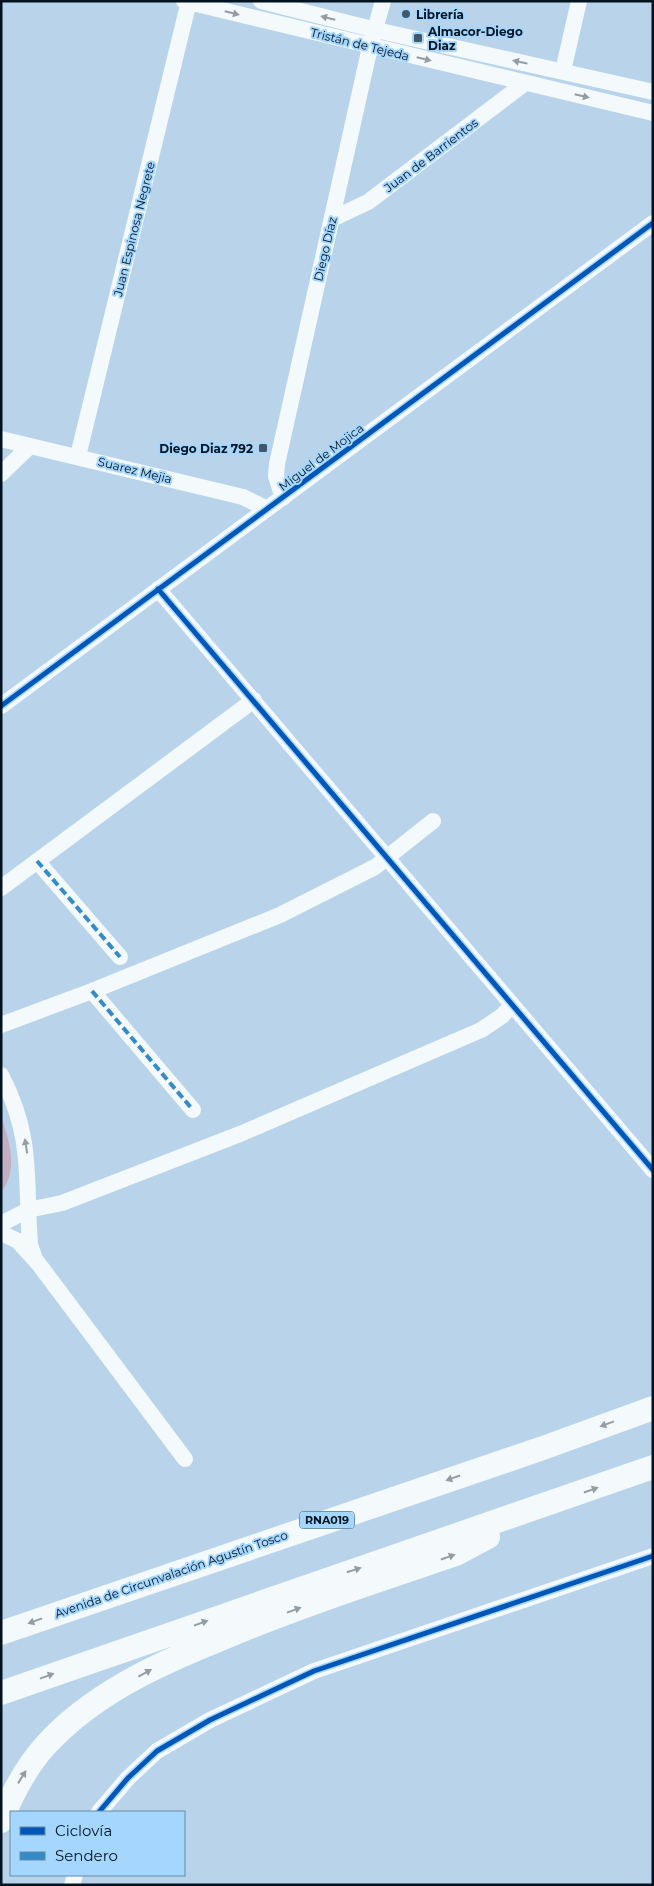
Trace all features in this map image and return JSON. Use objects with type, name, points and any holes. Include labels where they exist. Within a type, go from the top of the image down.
[{"type":"highway","name":"Avenida de Circunvalación Agustín Tosco","points":[[1,1634],[543,1448],[653,1408]]},
{"type":"highway","points":[[1,1693],[653,1467]]},
{"type":"highway","points":[[1,1821],[20,1781],[46,1746],[82,1713],[124,1684],[182,1654],[252,1625],[456,1554],[554,1502]]},
{"type":"street","name":"Tristán de Tejeda","points":[[260,1],[376,30],[653,92]]},
{"type":"street","name":"Diego Díaz","points":[[283,498],[276,476],[277,464],[370,47],[376,30],[382,1]]},
{"type":"street","points":[[563,71],[579,1]]},
{"type":"street","name":"Tristán de Tejeda","points":[[188,2],[370,47],[653,113]]},
{"type":"street","name":"Juan Espinosa Negrete","points":[[78,456],[188,2]]},
{"type":"street","name":"Juan de Barrientos","points":[[332,219],[368,202],[525,83]]},
{"type":"street","name":"Miguel de Mojica","points":[[1,706],[653,224]]},
{"type":"street","name":"Suarez Mejia","points":[[1,439],[242,497],[260,506],[264,511]]},
{"type":"street","points":[[1,474],[30,446]]},
{"type":"street","points":[[158,589],[653,1170]]},
{"type":"street","points":[[1,888],[254,700]]},
{"type":"street","points":[[2,1026],[280,915],[363,874],[389,858],[433,822]]},
{"type":"street","points":[[37,861],[120,957]]},
{"type":"street","points":[[92,991],[193,1110]]},
{"type":"street","points":[[1,1224],[28,1210],[62,1203],[240,1134],[450,1044],[492,1024],[512,1005]]},
{"type":"street","points":[[1,1075],[21,1125],[29,1178],[30,1245],[38,1262]]},
{"type":"street","points":[[29,1178],[41,1197],[51,1202],[62,1203]]},
{"type":"street","points":[[1,1233],[18,1241],[38,1262],[184,1458]]},
{"type":"street","points":[[101,1811],[128,1778],[157,1751],[210,1720],[314,1671],[653,1556]]},
{"type":"shaded area","points":[[1,1116],[7,1135],[11,1165],[10,1174],[1,1192]]},
{"type":"marked path","points":[[37,861],[120,957]]},
{"type":"marked path","points":[[92,991],[193,1110]]},
{"type":"cycle path","points":[[1,706],[653,223]]},
{"type":"cycle path","points":[[158,589],[653,1170]]},
{"type":"cycle path","points":[[100,1811],[128,1778],[157,1751],[210,1720],[314,1671],[653,1556]]},
{"type":"place","name":"Librería","points":[[406,14]]},
{"type":"place","name":"Almacor-Diego Diaz","points":[[418,38]]},
{"type":"place","name":"Diego Diaz 792","points":[[263,448]]}]
